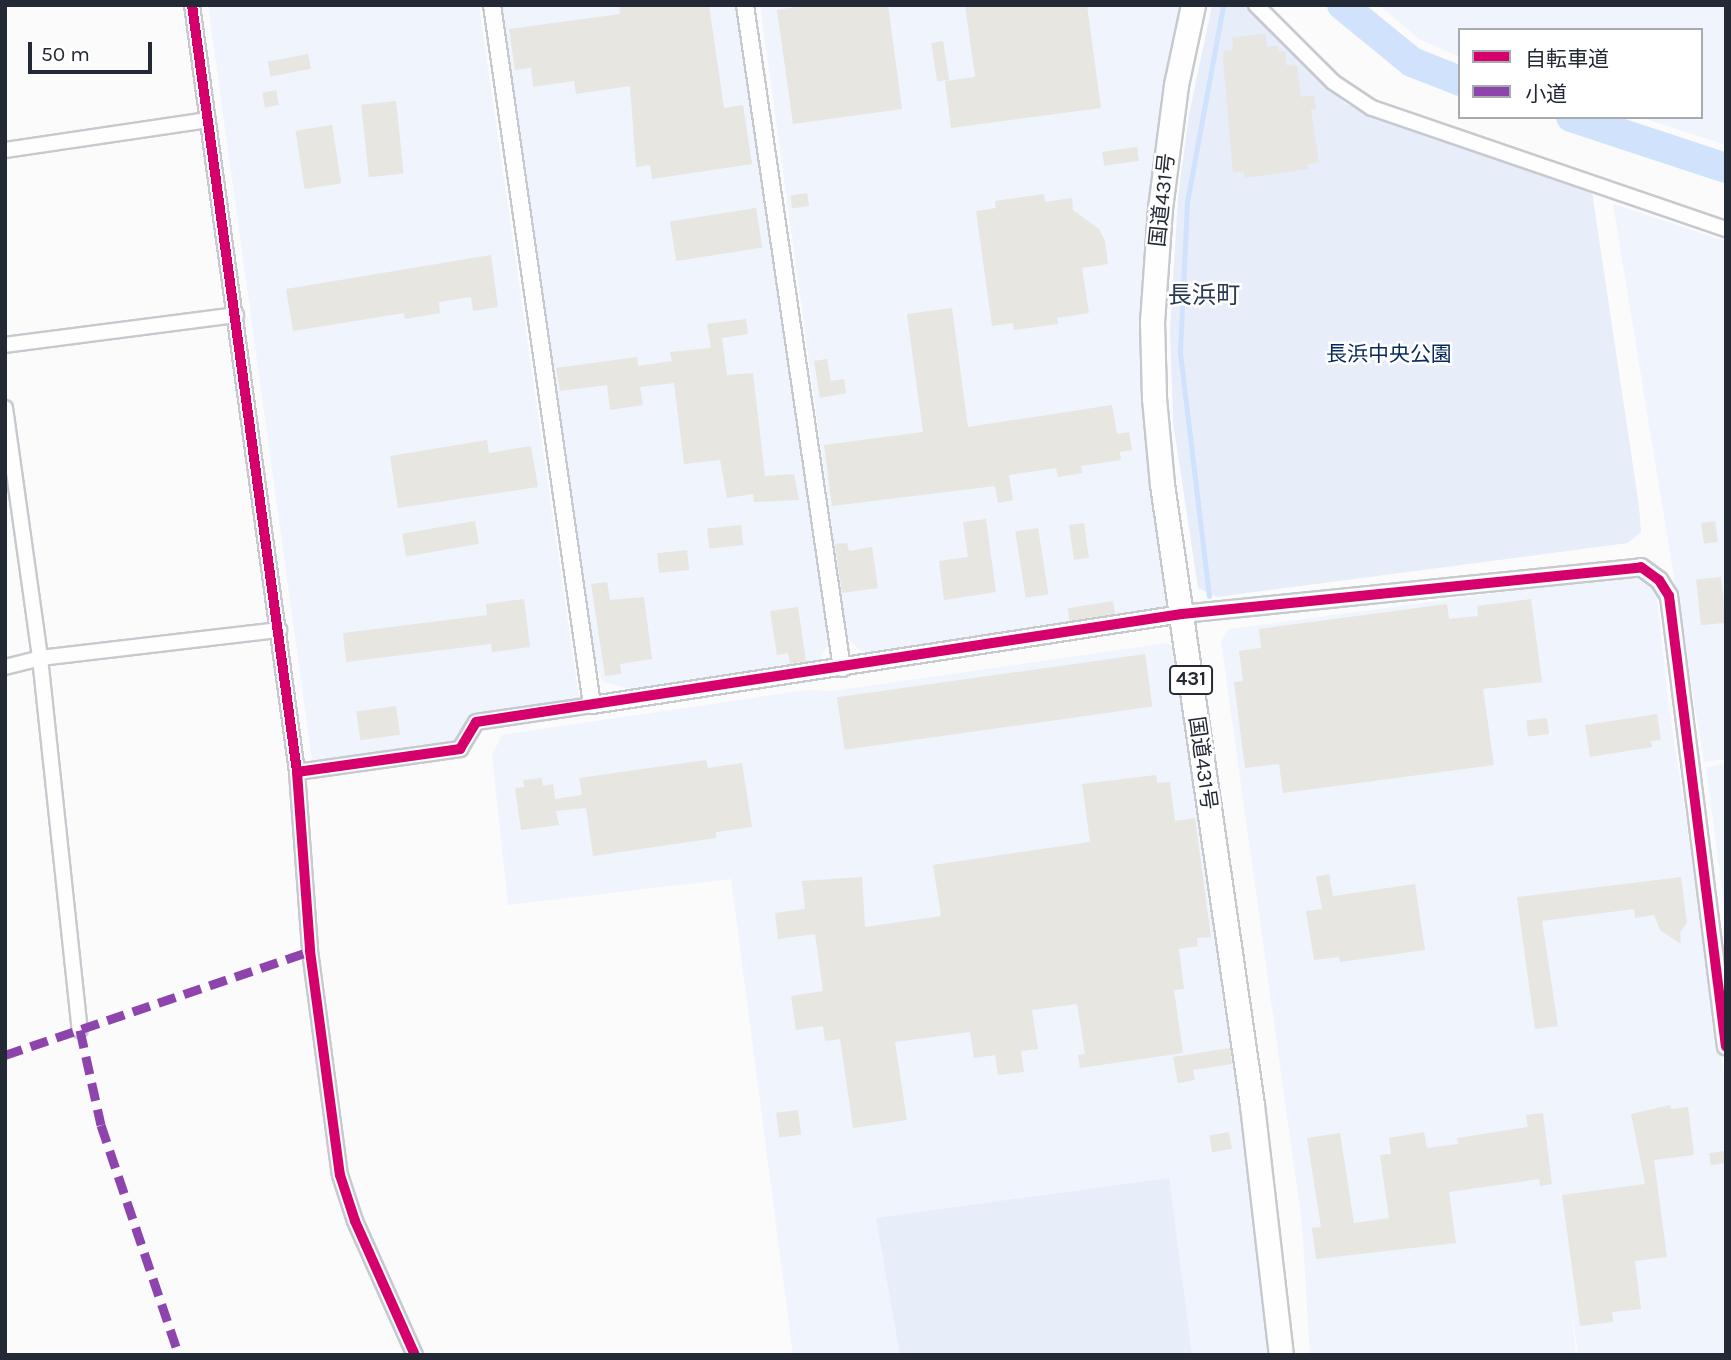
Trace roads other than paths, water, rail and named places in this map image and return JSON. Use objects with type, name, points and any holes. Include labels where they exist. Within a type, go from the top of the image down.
[{"type":"highway","name":"国道431号","points":[[1193,5],[1161,195],[1152,321],[1162,484],[1252,1105],[1282,1355]]},
{"type":"street","points":[[192,5],[297,772],[310,951],[340,1175],[355,1220],[415,1355]]},
{"type":"street","points":[[492,5],[592,705]]},
{"type":"street","points":[[745,5],[842,668]]},
{"type":"street","points":[[1256,5],[1333,82],[1371,108],[1726,229]]},
{"type":"street","points":[[5,150],[208,120]]},
{"type":"street","points":[[5,345],[236,315]]},
{"type":"street","points":[[5,408],[40,658],[80,1030]]},
{"type":"street","points":[[297,772],[460,749],[476,722],[1182,614],[1615,567],[1640,567],[1658,580],[1669,596],[1726,1046]]},
{"type":"street","points":[[5,667],[40,658],[279,630]]},
{"type":"waterway","points":[[1209,596],[1180,351],[1187,202],[1223,5]]},
{"type":"waterway","points":[[1342,5],[1412,62],[1458,80]]},
{"type":"waterway","points":[[1577,119],[1726,168]]},
{"type":"district","name":"長浜町","points":[[1204,296]]},
{"type":"park label","name":"長浜中央公園","points":[[1389,354]]}]
